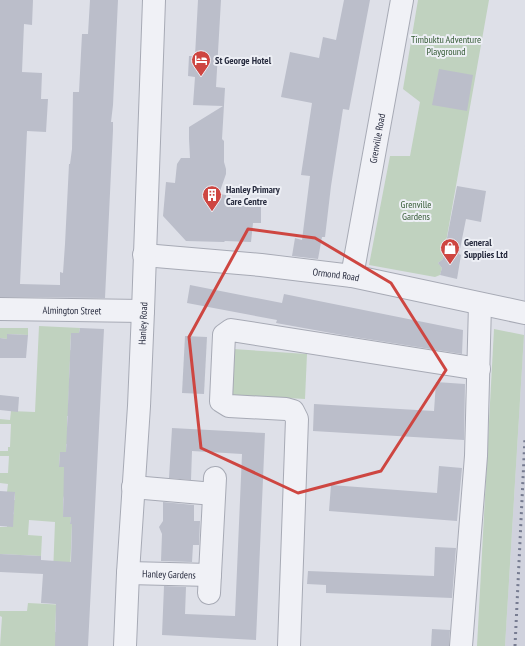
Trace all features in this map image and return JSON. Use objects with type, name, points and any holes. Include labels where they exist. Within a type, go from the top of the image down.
[{"type":"street","name":"Hanley Road","points":[[125,646],[133,487],[139,406],[154,0]]},
{"type":"street","name":"Grenville Road","points":[[352,276],[402,0]]},
{"type":"street","name":"Ormond Road","points":[[144,255],[261,265],[352,276],[525,313]]},
{"type":"street","points":[[461,646],[476,456],[480,304]]},
{"type":"street","name":"Almington Street","points":[[0,309],[143,311]]},
{"type":"street","points":[[289,646],[297,419],[293,411],[286,409],[229,406],[221,401],[224,335],[231,330],[479,369]]},
{"type":"street","name":"Hanley Gardens","points":[[128,573],[210,584],[214,486],[133,487]]},
{"type":"highlighted area","points":[[248,229],[315,238],[391,283],[446,370],[381,471],[298,493],[201,448],[189,337]]},
{"type":"shaded area","points":[[525,141],[525,646],[505,646],[524,335]]},
{"type":"green space","points":[[418,0],[489,0],[443,259],[438,263],[442,268],[440,275],[435,277],[369,265],[390,156],[410,156],[420,102],[403,89]]},
{"type":"green space","points":[[39,326],[80,328],[79,333],[71,333],[70,350],[79,351],[70,360],[69,378],[77,388],[69,388],[68,406],[76,406],[76,416],[67,416],[67,434],[75,434],[75,444],[66,444],[66,452],[60,452],[59,466],[73,467],[63,499],[63,517],[71,517],[70,524],[72,524],[69,597],[53,574],[55,522],[29,520],[28,535],[42,536],[41,556],[0,554],[0,527],[7,527],[7,518],[14,514],[14,510],[7,510],[7,500],[15,500],[15,493],[7,492],[8,484],[0,483],[0,473],[8,473],[9,456],[0,456],[0,451],[8,451],[8,447],[10,447],[11,424],[0,424],[0,419],[10,420],[11,411],[35,412]]},
{"type":"green space","points":[[0,328],[28,328],[28,335],[8,334],[7,339],[0,338]]},
{"type":"green space","points":[[494,329],[524,335],[505,646],[477,646]]},
{"type":"green space","points":[[233,349],[307,354],[305,399],[230,395]]},
{"type":"green space","points":[[28,603],[66,605],[56,610],[55,632],[65,633],[55,646],[0,646],[2,617],[0,616],[0,611],[27,611]]},
{"type":"building","points":[[0,0],[33,0],[32,25],[24,24],[22,72],[42,73],[41,99],[48,99],[46,132],[27,131],[20,284],[60,285],[60,272],[63,273],[69,164],[72,149],[73,92],[79,92],[82,34],[88,34],[90,0],[118,0],[111,122],[113,122],[113,130],[105,298],[0,297]]},
{"type":"building","points":[[198,0],[221,0],[216,87],[225,88],[222,139],[224,141],[224,162],[226,174],[219,194],[226,195],[226,198],[261,201],[261,223],[253,223],[251,242],[186,241],[163,216],[166,182],[175,183],[177,164],[181,158],[190,158],[189,127],[223,106],[193,105],[195,77],[188,76],[189,56],[195,56]]},
{"type":"building","points":[[344,0],[370,0],[349,110],[343,109],[325,237],[322,237],[318,259],[292,256],[295,238],[302,240],[310,176],[301,175],[312,103],[281,97],[290,52],[319,58],[323,37],[336,40]]},
{"type":"building","points":[[439,69],[473,75],[467,111],[432,105]]},
{"type":"building","points":[[457,186],[486,191],[481,222],[466,219],[459,254],[461,255],[457,279],[440,275],[442,268],[438,263],[443,259]]},
{"type":"building","points":[[190,285],[282,303],[284,294],[463,330],[462,354],[276,323],[277,320],[187,303]]},
{"type":"building","points":[[80,328],[104,329],[88,646],[55,646],[56,604],[41,603],[43,574],[0,572],[0,554],[41,556],[41,560],[71,562],[72,524],[70,524],[71,517],[63,517],[64,467],[59,467],[60,452],[66,452],[71,333],[79,333]]},
{"type":"building","points":[[7,334],[28,335],[26,358],[0,358],[0,338],[7,339]]},
{"type":"building","points":[[185,336],[207,337],[204,394],[182,393]]},
{"type":"building","points":[[436,382],[465,384],[464,440],[313,431],[314,404],[434,411]]},
{"type":"building","points":[[0,395],[19,397],[18,412],[0,410]]},
{"type":"building","points":[[172,428],[265,433],[256,640],[162,635],[164,586],[186,587],[185,614],[235,616],[242,454],[192,451],[191,480],[169,478]]},
{"type":"building","points":[[439,466],[462,468],[457,521],[329,511],[331,485],[437,493]]},
{"type":"building","points":[[0,491],[15,492],[13,527],[0,526]]},
{"type":"building","points":[[163,502],[194,505],[194,521],[200,521],[199,545],[193,545],[192,562],[161,561],[162,534],[159,527],[163,521]]},
{"type":"building","points":[[435,547],[456,548],[452,598],[326,593],[326,585],[307,584],[308,571],[434,576]]},
{"type":"building","points":[[432,629],[450,630],[449,646],[431,646]]},
{"type":"railway","points":[[515,646],[525,437]]},
{"type":"place","name":"St George Hotel","points":[[201,77]]},
{"type":"place","name":"Hanley Primary Care Centre","points":[[212,212]]},
{"type":"place","name":"General Supplies Ltd","points":[[450,265]]},
{"type":"park label","name":"Timbuktu Adventure Playground","points":[[446,44]]},
{"type":"park label","name":"Grenville Gardens","points":[[416,210]]}]
